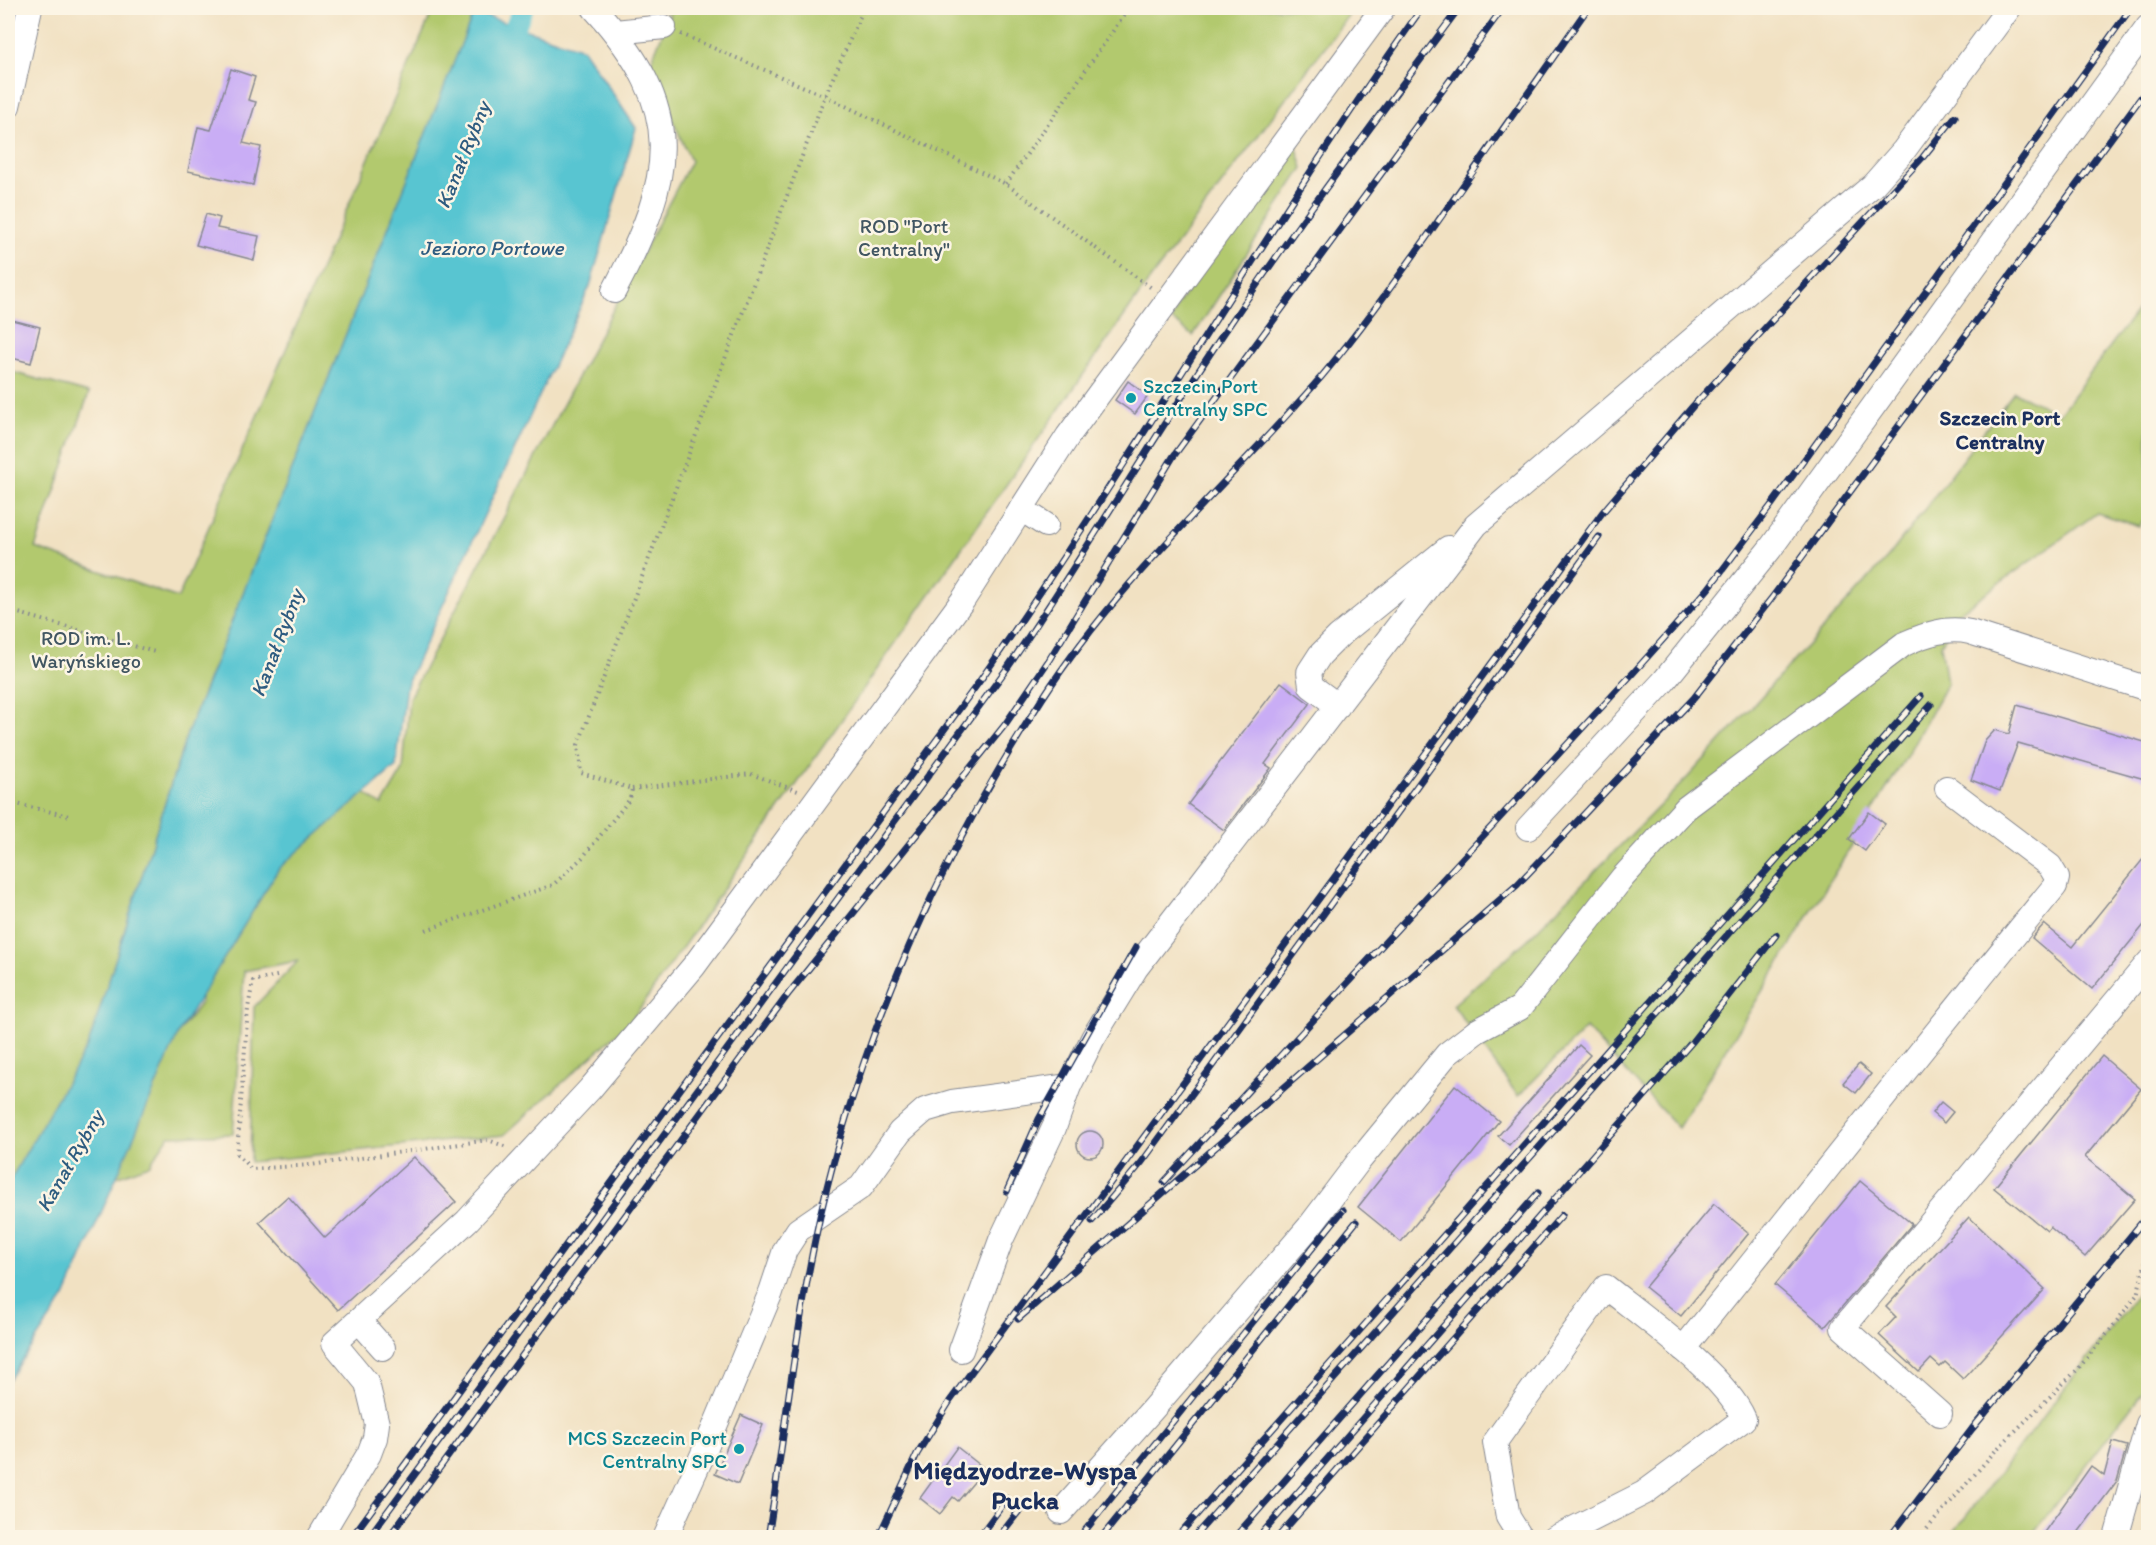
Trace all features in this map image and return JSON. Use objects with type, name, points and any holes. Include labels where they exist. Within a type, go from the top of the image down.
[{"type":"lane","points":[[8,106],[30,8]]},
{"type":"lane","points":[[594,8],[615,32],[636,62],[654,99],[663,139],[660,175],[651,209],[636,248],[614,291]]},
{"type":"lane","points":[[319,1538],[338,1510],[375,1438],[376,1424],[367,1383],[334,1343],[467,1221],[590,1089],[694,966],[963,600],[1068,436],[1383,8]]},
{"type":"lane","points":[[961,1350],[1001,1240],[1054,1128],[1069,1086],[1093,1038],[1136,968],[1476,525],[1873,185],[1904,150],[2009,8]]},
{"type":"lane","points":[[615,32],[664,27]]},
{"type":"lane","points":[[1528,828],[1664,681],[1770,549],[2148,27]]},
{"type":"lane","points":[[1021,509],[1046,525]]},
{"type":"lane","points":[[1338,706],[1311,686],[1309,672],[1320,655],[1339,636],[1436,557],[1470,534]]},
{"type":"lane","points":[[1061,1512],[1252,1294],[1447,1054],[1477,1031],[1520,1008],[1623,877],[1670,824],[1705,792],[1904,644],[1934,632],[1948,630],[1970,632],[2148,688]]},
{"type":"lane","points":[[1683,1349],[1828,1169],[1868,1114],[2055,886],[2057,878],[2050,866],[1947,788]]},
{"type":"lane","points":[[1940,1414],[1843,1328],[2148,963]]},
{"type":"lane","points":[[665,1538],[771,1292],[785,1250],[798,1230],[861,1187],[900,1132],[925,1110],[952,1102],[1003,1094],[1036,1093],[1069,1086]]},
{"type":"lane","points":[[1521,1538],[1508,1516],[1495,1442],[1606,1287],[1683,1349],[1737,1402],[1744,1419],[1644,1493],[1555,1538]]},
{"type":"lane","points":[[359,1321],[382,1348]]},
{"type":"lane","points":[[2116,1538],[2148,1424]]},
{"type":"path","points":[[794,787],[751,774],[632,789],[581,773],[578,745],[825,96],[864,8]]},
{"type":"path","points":[[1006,184],[1129,8]]},
{"type":"path","points":[[664,27],[825,96],[1006,184],[1146,285]]},
{"type":"path","points":[[8,610],[155,652]]},
{"type":"path","points":[[426,930],[553,885],[582,858],[630,799],[632,789]]},
{"type":"path","points":[[8,802],[69,816]]},
{"type":"path","points":[[277,976],[253,981],[248,1008],[237,1154],[251,1169],[311,1165],[488,1140],[528,1156]]},
{"type":"path","points":[[1919,1538],[1997,1449],[2078,1369],[2110,1330],[2137,1295],[2148,1253]]},
{"type":"green space","name":"ROD im. L. Waryńskiego","points":[[434,8],[476,8],[187,734],[89,1043],[8,1184],[8,371],[89,393],[35,548],[178,598]]},
{"type":"green space","name":"ROD \"Port Centralny\"","points":[[655,8],[1354,8],[1146,285],[631,1021],[504,1135],[250,1162],[254,1007],[298,961],[244,971],[233,1134],[169,1136],[149,1165],[97,1184],[148,1043],[179,1032],[201,1003],[199,987],[224,958],[279,868],[364,793],[382,805],[403,770],[409,698],[691,161],[649,67],[670,14]]},
{"type":"green space","points":[[1295,142],[1303,168],[1193,336],[1172,320],[1178,304]]},
{"type":"green space","points":[[2148,296],[2148,515],[2139,526],[2097,513],[1957,614],[1941,645],[1947,683],[1906,757],[1678,1128],[1586,1028],[1518,1096],[1453,1005],[1527,940],[1689,776],[1889,556],[2014,392],[2059,414]]},
{"type":"green space","points":[[2148,1280],[2148,1385],[2031,1537],[1950,1537]]},
{"type":"water","name":"Jezioro Portowe","points":[[474,12],[583,49],[636,128],[590,286],[406,685],[396,766],[279,868],[179,1032],[65,1297],[8,1381],[8,1184],[89,1043],[187,734]]},
{"type":"building","points":[[231,69],[255,77],[248,100],[256,102],[243,143],[261,147],[253,185],[188,171],[198,127],[211,130]]},
{"type":"building","points":[[206,214],[220,218],[217,228],[259,236],[254,260],[196,245]]},
{"type":"building","points":[[8,319],[40,327],[31,363],[8,357]]},
{"type":"building","name":"Szczecin Port Centralny SPC","points":[[1128,381],[1148,396],[1135,414],[1115,400]]},
{"type":"building","points":[[1281,682],[1310,704],[1265,764],[1271,768],[1224,830],[1188,804]]},
{"type":"building","points":[[2017,705],[2148,743],[2148,780],[2018,743],[2000,791],[1971,780],[1985,741],[1995,730],[2009,734]]},
{"type":"building","points":[[1869,812],[1885,824],[1865,851],[1849,839]]},
{"type":"building","points":[[2148,853],[2148,920],[2092,989],[2032,938],[2044,924],[2072,947]]},
{"type":"building","points":[[1579,1045],[1590,1055],[1509,1145],[1498,1136]]},
{"type":"building","points":[[2102,1056],[2141,1089],[2085,1157],[2135,1199],[2085,1257],[2050,1227],[2047,1231],[1994,1188]]},
{"type":"building","points":[[1859,1064],[1871,1074],[1856,1093],[1843,1083]]},
{"type":"building","points":[[1455,1085],[1499,1121],[1401,1242],[1358,1207]]},
{"type":"building","points":[[1941,1102],[1953,1112],[1944,1123],[1932,1113]]},
{"type":"building","points":[[1090,1131],[1099,1135],[1103,1144],[1099,1153],[1090,1157],[1081,1153],[1077,1144],[1081,1135]]},
{"type":"building","points":[[414,1157],[456,1202],[338,1310],[259,1222],[288,1196],[325,1238]]},
{"type":"building","points":[[1860,1181],[1912,1224],[1825,1327],[1775,1285]]},
{"type":"building","points":[[1714,1204],[1749,1233],[1681,1316],[1645,1287]]},
{"type":"building","points":[[1969,1217],[2045,1289],[1963,1379],[1945,1362],[1940,1367],[1931,1359],[1919,1372],[1879,1335],[1896,1317],[1886,1307]]},
{"type":"building","name":"MCS Szczecin Port Centralny SPC","points":[[741,1415],[763,1425],[738,1484],[715,1474]]},
{"type":"building","points":[[2113,1442],[2127,1446],[2117,1481],[2074,1538],[2040,1538],[2091,1466],[2104,1476]]},
{"type":"building","points":[[957,1447],[985,1469],[958,1501],[953,1497],[940,1514],[920,1498]]},
{"type":"waterway","name":"Kanał Rybny","points":[[504,53],[523,8]]},
{"type":"railway","points":[[351,1538],[979,682],[1091,515],[1364,91],[1422,8]]},
{"type":"railway","points":[[368,1538],[1008,667],[1230,324],[1314,204],[1459,8]]},
{"type":"railway","points":[[388,1538],[789,993],[1004,726],[1049,660],[1173,457],[1503,8]]},
{"type":"railway","points":[[768,1538],[805,1293],[821,1212],[838,1144],[859,1077],[909,946],[971,819],[1005,758],[1072,655],[1140,572],[1286,416],[1335,360],[1412,258],[1588,8]]},
{"type":"railway","points":[[1164,1182],[1708,589],[1773,503],[2131,8]]},
{"type":"railway","points":[[1018,1319],[1517,885],[1694,698],[1771,599],[2148,88]]},
{"type":"railway","points":[[878,1538],[917,1454],[950,1401],[1602,513],[1693,406],[1923,157],[1955,117]]},
{"type":"railway","points":[[1092,1221],[1142,1162],[1599,537]]},
{"type":"railway","points":[[1176,1538],[1921,696]]},
{"type":"railway","points":[[1193,1538],[1931,705]]},
{"type":"railway","points":[[1258,1538],[1692,1042],[1776,935]]},
{"type":"railway","points":[[1007,1191],[1039,1119],[1136,947]]},
{"type":"railway","points":[[1234,1538],[1538,1193]]},
{"type":"railway","points":[[1079,1538],[1343,1210]]},
{"type":"railway","points":[[1277,1538],[1562,1215]]},
{"type":"railway","points":[[1889,1538],[1972,1429],[2148,1215]]},
{"type":"railway","points":[[1101,1538],[1356,1222]]},
{"type":"railway","points":[[978,1538],[1007,1499]]},
{"type":"railway","points":[[998,1538],[1019,1511]]},
{"type":"place","name":"Szczecin Port Centralny SPC","points":[[1131,398]]},
{"type":"place","name":"MCS Szczecin Port Centralny SPC","points":[[739,1449]]},
{"type":"district","name":"Szczecin Port Centralny","points":[[2000,430]]},
{"type":"district","name":"Międzyodrze-Wyspa Pucka","points":[[1025,1485]]}]
